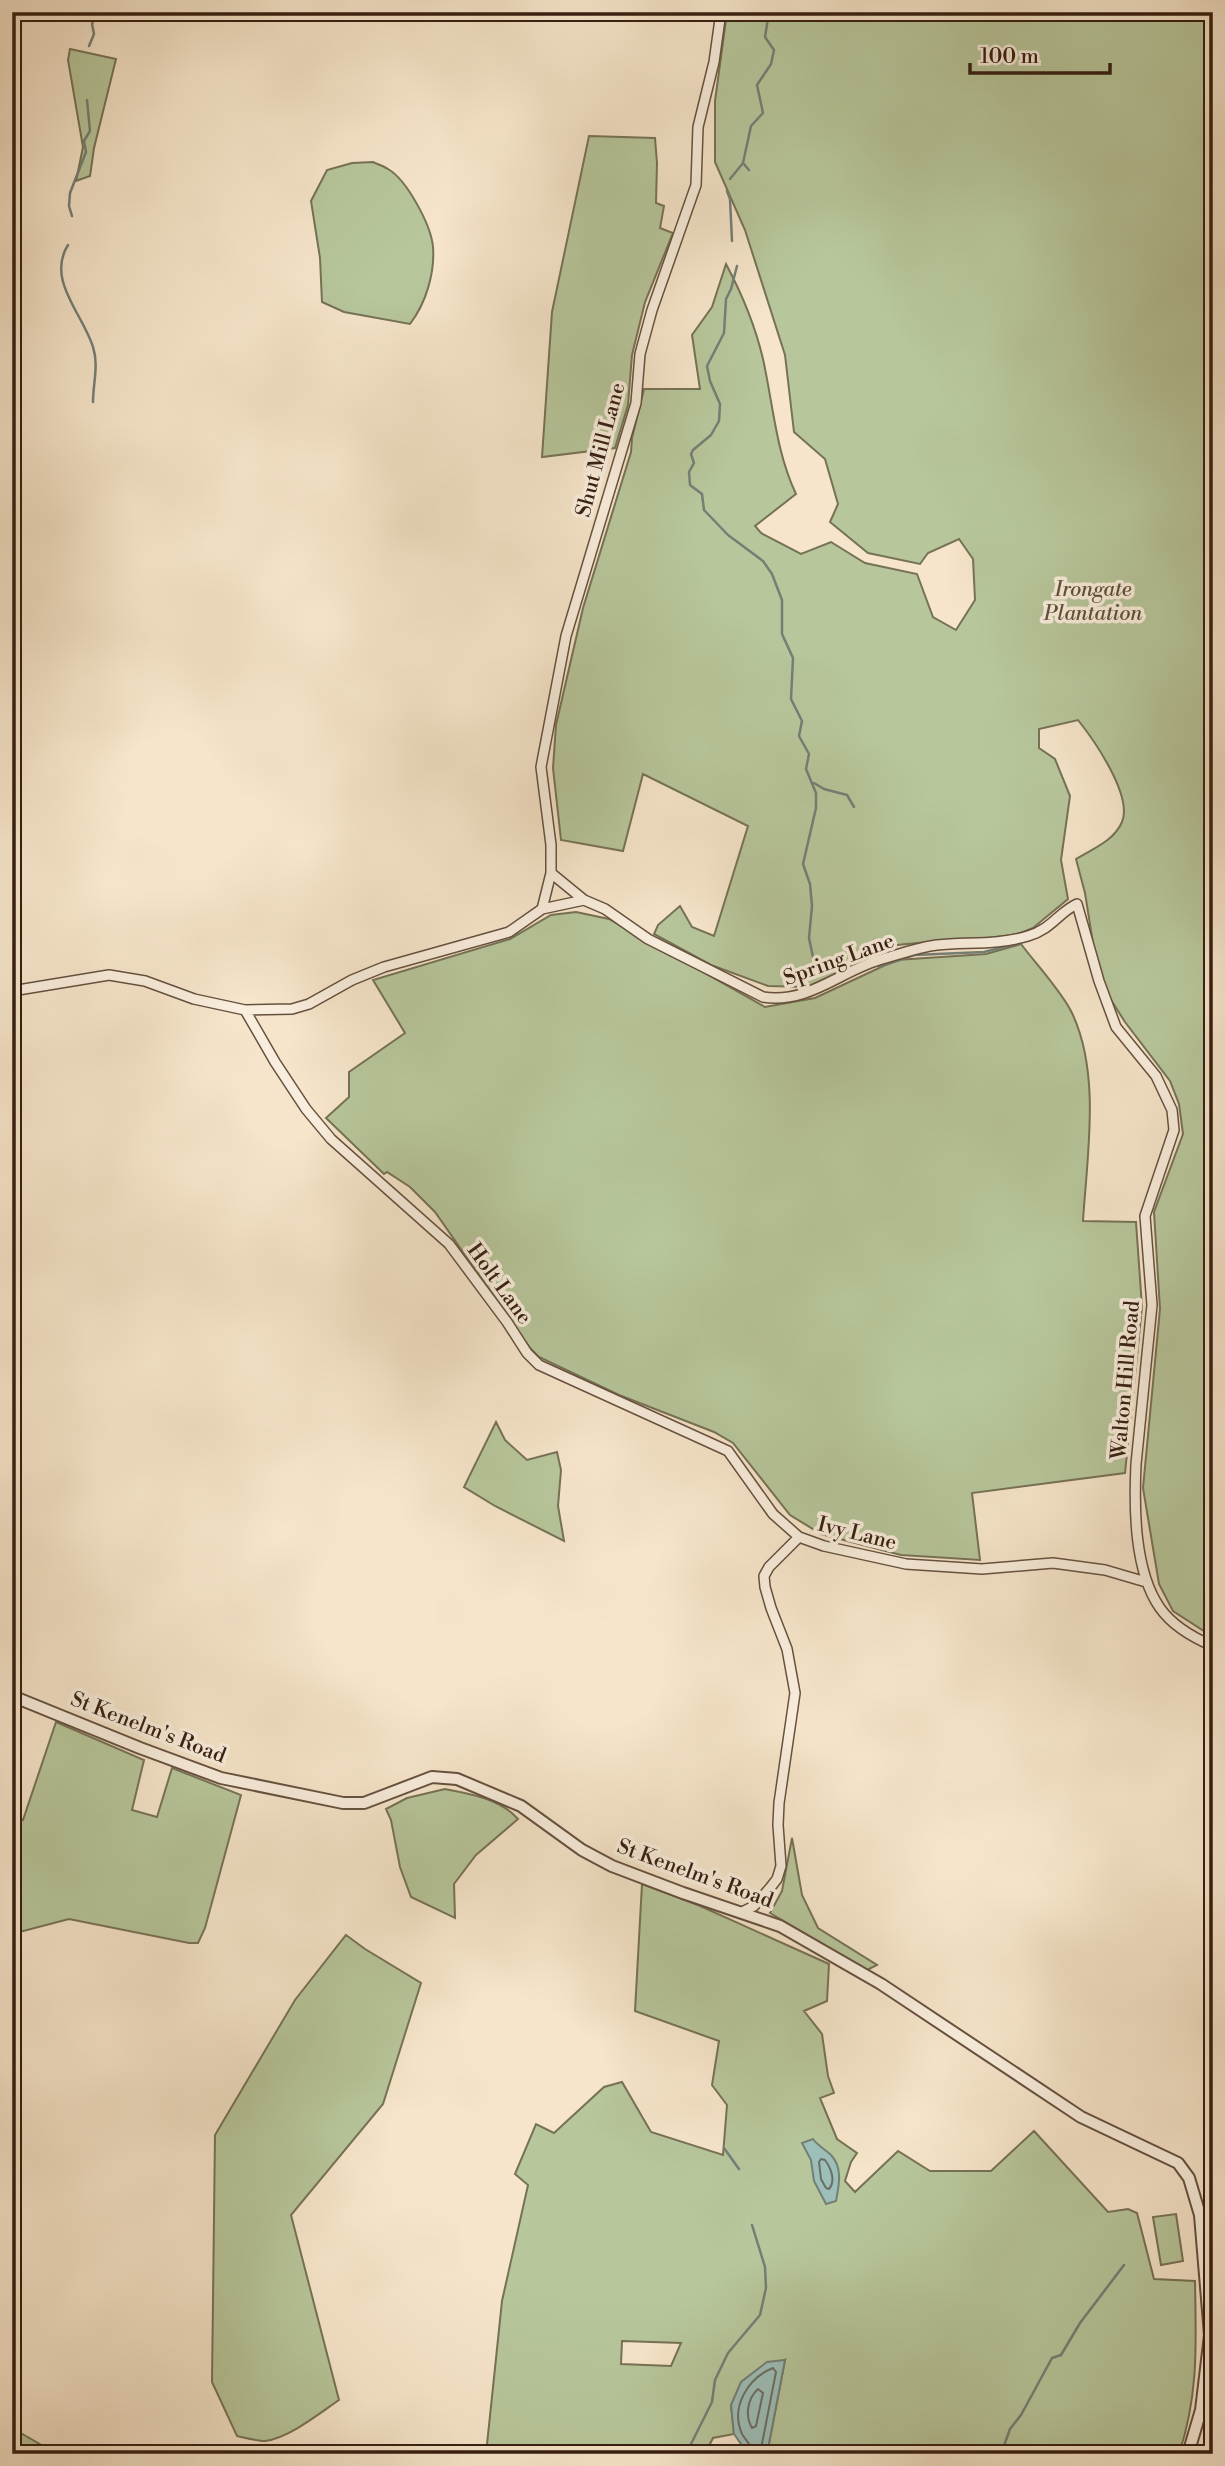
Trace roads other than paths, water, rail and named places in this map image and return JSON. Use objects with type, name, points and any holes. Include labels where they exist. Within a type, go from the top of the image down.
[{"type":"street","name":"Shut Mill Lane","points":[[544,904],[551,873],[551,845],[541,766],[566,636],[636,403],[640,354],[652,310],[696,186],[698,127],[714,62],[722,12]]},
{"type":"street","name":"Spring Lane","points":[[551,873],[584,900],[605,909],[648,939],[763,997],[782,1000],[811,992],[876,961],[935,945],[986,944],[1030,936],[1051,926],[1070,907],[1077,904]]},
{"type":"street","points":[[12,991],[109,975],[145,981],[194,999],[245,1010],[277,1010],[309,1004],[384,967],[509,932],[544,904],[584,900]]},
{"type":"street","name":"Walton Hill Road","points":[[1077,904],[1099,981],[1116,1027],[1156,1076],[1172,1110],[1174,1130],[1145,1216],[1152,1305],[1134,1490],[1146,1582],[1170,1620],[1213,1646]]},
{"type":"street","name":"Holt Lane","points":[[245,1010],[306,1109],[331,1139],[449,1244],[527,1353],[539,1365],[729,1451],[773,1514],[799,1537]]},
{"type":"street","name":"Ivy Lane","points":[[743,1912],[754,1906],[770,1888],[777,1879],[781,1866],[779,1803],[795,1693],[787,1649],[771,1608],[764,1576],[769,1567],[799,1537],[824,1546],[906,1563],[982,1569],[1053,1563],[1105,1570],[1146,1582]]},
{"type":"street","name":"St Kenelm's Road","points":[[12,1696],[221,1778],[330,1800],[365,1803],[432,1777],[457,1779],[521,1806],[583,1850],[612,1866],[780,1926],[881,1984],[1081,2117],[1178,2164],[1189,2178],[1200,2215],[1212,2335],[1201,2410],[1188,2454]]},
{"type":"water","points":[[813,2139],[831,2155],[839,2171],[836,2201],[826,2204],[814,2181],[811,2160],[802,2143]]},
{"type":"water","points":[[785,2360],[767,2454],[748,2454],[734,2434],[731,2405],[741,2382],[767,2362]]},
{"type":"waterway","points":[[89,46],[94,34],[92,24],[95,12]]},
{"type":"waterway","points":[[730,179],[743,163],[751,126],[763,113],[757,85],[771,64],[774,50],[765,37],[769,12]]},
{"type":"waterway","points":[[72,216],[69,206],[70,193],[86,152],[84,141],[90,131],[87,100]]},
{"type":"waterway","points":[[743,163],[749,170]]},
{"type":"waterway","points":[[727,191],[730,199],[732,241]]},
{"type":"waterway","points":[[68,245],[62,258],[61,271],[68,297],[95,354],[93,402]]},
{"type":"waterway","points":[[737,266],[726,299],[724,333],[707,366],[720,404],[719,421],[711,435],[691,454],[694,463],[689,472],[690,485],[702,494],[704,510],[728,535],[763,561],[772,574],[782,600],[782,634],[793,658],[791,699],[802,721],[799,736],[809,754],[806,769],[816,793],[816,808],[803,864],[810,884],[812,906],[809,938],[814,977]]},
{"type":"waterway","points":[[814,783],[824,789],[847,795],[854,807]]},
{"type":"waterway","points":[[879,967],[914,955],[984,952],[1020,943]]},
{"type":"waterway","points":[[724,2148],[739,2169]]},
{"type":"waterway","points":[[686,2454],[712,2402],[715,2380],[728,2353],[760,2315],[766,2288],[765,2267],[752,2225]]},
{"type":"waterway","points":[[1001,2454],[1010,2429],[1021,2415],[1052,2358],[1061,2355],[1080,2323],[1124,2265]]},
{"type":"park label","name":"Irongate Plantation","points":[[1093,602]]}]
